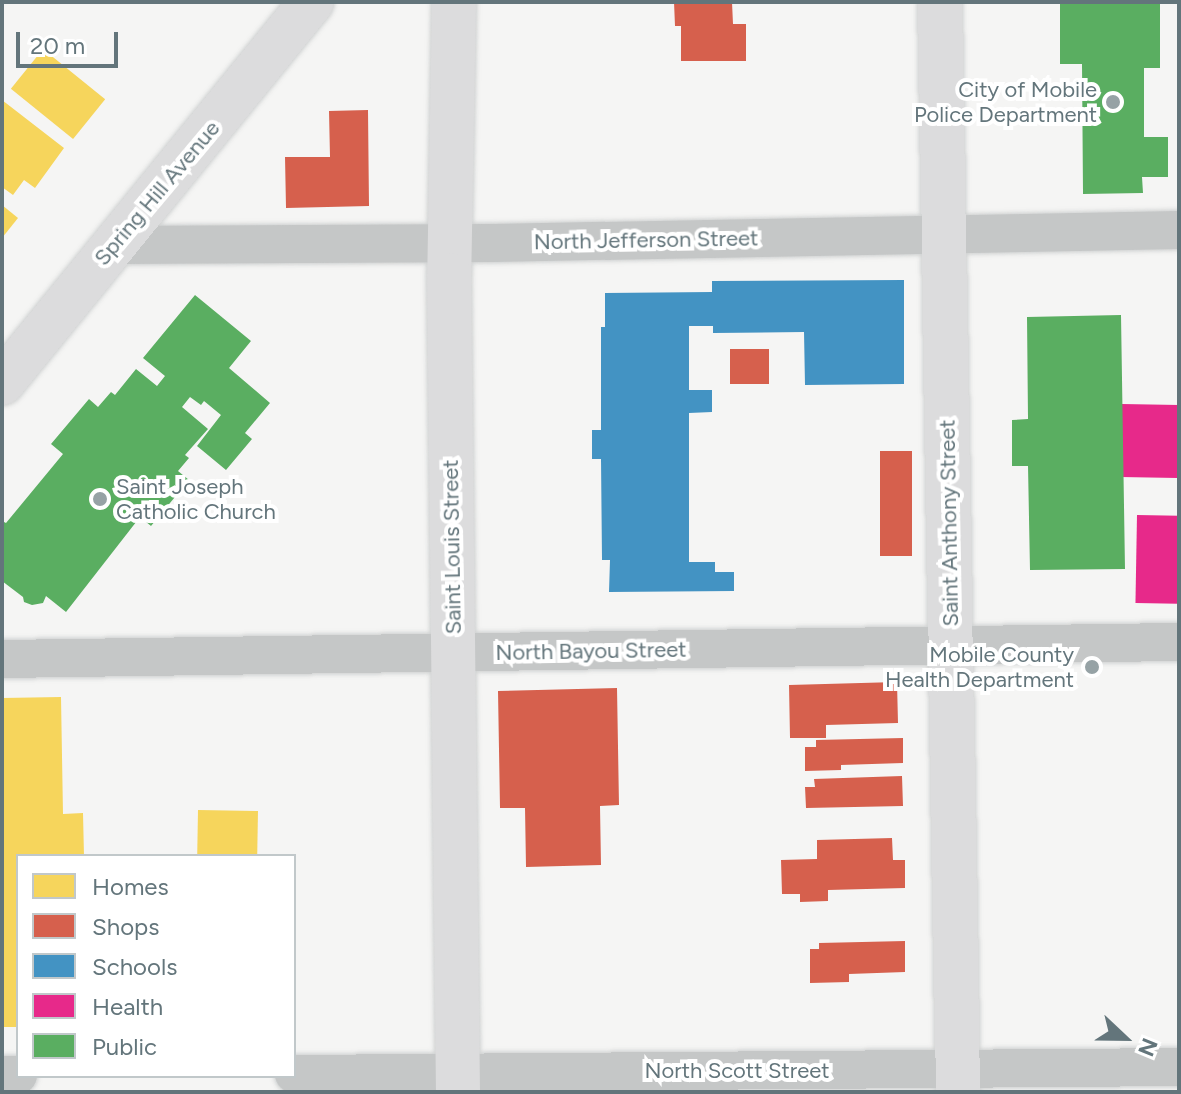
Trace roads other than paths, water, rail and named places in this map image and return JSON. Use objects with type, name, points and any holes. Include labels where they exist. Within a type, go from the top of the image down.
[{"type":"street","name":"Spring Hill Avenue","points":[[2,383],[312,2]]},
{"type":"street","name":"Saint Louis Street","points":[[454,2],[450,243],[458,1083]]},
{"type":"street","name":"Saint Anthony Street","points":[[940,2],[958,1080]]},
{"type":"street","name":"North Jefferson Street","points":[[114,245],[450,243],[1179,230]]},
{"type":"street","name":"North Bayou Street","points":[[2,659],[1179,642]]},
{"type":"street","name":"North Scott Street","points":[[296,1074],[458,1083],[958,1080],[1179,1067]]},
{"type":"place","name":"City of Mobile Police Department","points":[[1113,102]]},
{"type":"place","name":"Saint Joseph Catholic Church","points":[[100,499]]},
{"type":"place","name":"Mobile County Health Department","points":[[1092,667]]}]
